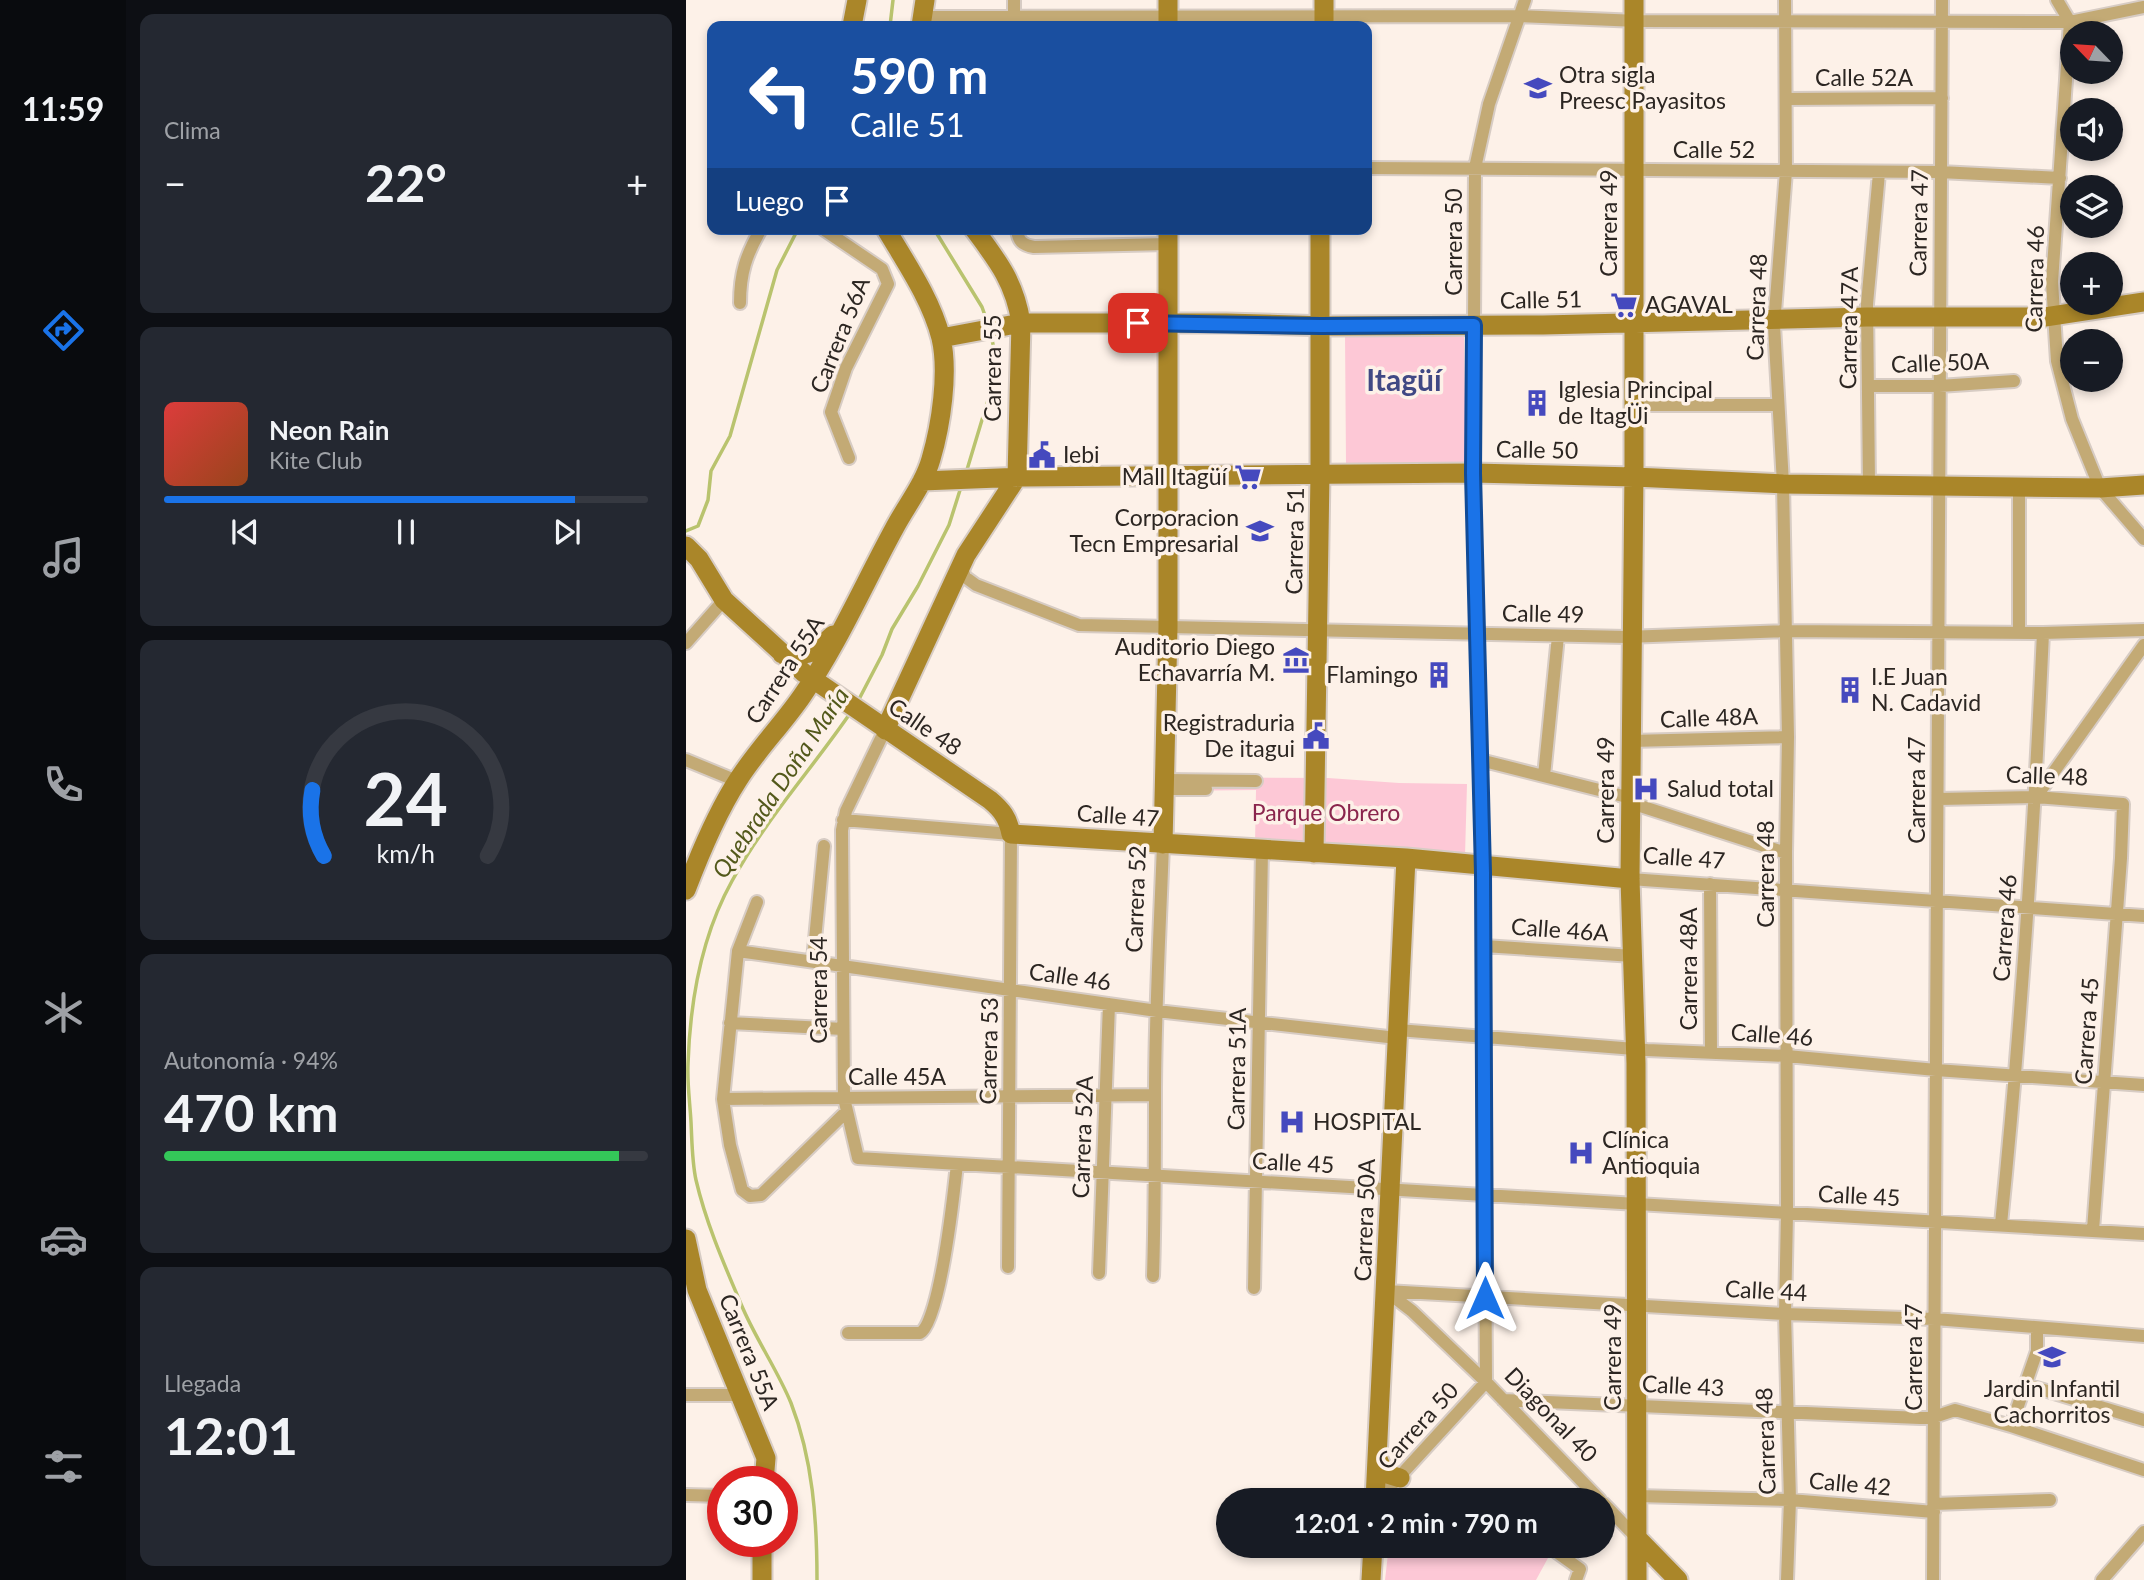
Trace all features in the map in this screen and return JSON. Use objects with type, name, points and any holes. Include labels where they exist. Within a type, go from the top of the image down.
[{"type":"street","points":[[853,21],[857,0]]},
{"type":"street","points":[[1014,0],[1014,21]]},
{"type":"street","name":"Carrera 50","points":[[1390,1488],[1486,1382],[1483,863],[1473,473],[1475,169],[1489,104],[1525,0]]},
{"type":"street","name":"Carrera 49","points":[[1634,0],[1634,477],[1630,879],[1636,1049],[1637,1580]]},
{"type":"street","name":"Carrera 48","points":[[1785,0],[1786,172],[1775,318],[1783,484],[1788,737],[1785,1314],[1790,1500],[1787,1580]]},
{"type":"street","name":"Carrera 47","points":[[1930,1578],[1935,1416],[1942,0]]},
{"type":"street","points":[[2057,0],[2069,21]]},
{"type":"street","points":[[2075,21],[2144,7]]},
{"type":"street","points":[[923,14],[1003,21]]},
{"type":"street","points":[[1033,21],[1168,14],[1324,14],[1634,20],[2060,22]]},
{"type":"street","name":"Carrera 46","points":[[2060,175],[2066,84]]},
{"type":"street","name":"Calle 52A","points":[[1786,99],[1942,98]]},
{"type":"street","name":"Calle 52","points":[[1372,169],[1940,172],[2060,178]]},
{"type":"street","name":"Carrera 47A","points":[[1869,485],[1867,317],[1878,173]]},
{"type":"street","name":"Carrera 46","points":[[2060,178],[2052,282],[2057,361],[2072,419],[2100,488],[2144,539]]},
{"type":"street","points":[[740,303],[740,276],[758,235]]},
{"type":"street","name":"Carrera 56A","points":[[832,235],[882,268],[888,284],[846,368],[831,412],[849,458]]},
{"type":"street","name":"Carrera 55A","points":[[686,890],[693,852],[737,780],[780,728],[813,680],[897,523],[926,482],[942,397],[948,335],[934,318],[889,235]]},
{"type":"street","name":"Carrera 55","points":[[978,235],[1014,290],[1018,323],[1012,477]]},
{"type":"street","points":[[1018,235],[1025,245],[1034,247],[1168,236]]},
{"type":"street","name":"Carrera 51","points":[[1314,853],[1320,474],[1320,235]]},
{"type":"street","name":"Carrera 52","points":[[1153,1276],[1155,1095],[1168,627],[1168,236]]},
{"type":"street","name":"Calle 51","points":[[948,335],[1018,323],[1474,325],[1775,318],[2053,316],[2144,302]]},
{"type":"street","name":"Calle 50A","points":[[1868,386],[1939,386],[2014,381]]},
{"type":"street","points":[[1634,405],[1778,405]]},
{"type":"street","name":"Calle 50","points":[[926,482],[1012,477],[1167,474],[1473,473],[1783,484],[2100,488],[2144,485]]},
{"type":"street","points":[[843,820],[879,726],[961,565],[1012,477]]},
{"type":"street","points":[[2019,487],[2019,633]]},
{"type":"street","name":"Calle 48","points":[[686,546],[699,559],[724,600],[782,654],[813,680],[990,800],[1003,812],[1011,834]]},
{"type":"street","name":"Calle 49","points":[[961,565],[965,578],[976,585],[1079,625],[1558,636],[1786,631],[2043,634],[2144,630]]},
{"type":"street","points":[[686,643],[724,600]]},
{"type":"street","points":[[782,654],[807,655],[818,650],[842,627]]},
{"type":"street","name":"Carrera 46","points":[[2001,1224],[2036,797],[2043,634]]},
{"type":"street","points":[[1544,776],[1558,636]]},
{"type":"street","points":[[2036,797],[2142,648]]},
{"type":"street","name":"Calle 48A","points":[[1631,741],[1788,737]]},
{"type":"street","points":[[686,760],[737,780]]},
{"type":"street","points":[[1480,760],[1631,801],[1786,853]]},
{"type":"street","points":[[1165,784],[1256,785]]},
{"type":"street","name":"Calle 48","points":[[1939,799],[2036,797],[2123,804],[2123,835]]},
{"type":"street","name":"Calle 47","points":[[843,820],[1011,834],[1483,863],[1630,879],[2144,916]]},
{"type":"street","name":"Carrera 54","points":[[843,820],[844,1098],[858,1158]]},
{"type":"street","name":"Carrera 53","points":[[1008,1267],[1011,834]]},
{"type":"street","name":"Carrera 45","points":[[2092,1230],[2123,835]]},
{"type":"street","points":[[813,960],[824,846]]},
{"type":"street","name":"Carrera 51A","points":[[1254,1288],[1262,850]]},
{"type":"street","name":"Carrera 50A","points":[[1377,1488],[1406,858]]},
{"type":"street","name":"Carrera 48A","points":[[1710,884],[1711,1053]]},
{"type":"street","points":[[757,902],[738,951],[723,1100],[730,1144],[742,1190],[750,1196],[761,1195],[847,1111]]},
{"type":"street","name":"Calle 46A","points":[[1483,946],[1633,956]]},
{"type":"street","name":"Calle 46","points":[[738,951],[1157,1011],[1259,1022],[1398,1034],[1484,1036],[1636,1049],[1787,1056],[2144,1085]]},
{"type":"street","name":"Carrera 52A","points":[[1099,1273],[1109,1004]]},
{"type":"street","points":[[730,1023],[843,1029]]},
{"type":"street","name":"Calle 45A","points":[[723,1100],[1155,1095]]},
{"type":"street","name":"Calle 45","points":[[858,1158],[2144,1234]]},
{"type":"street","points":[[848,1333],[920,1333],[929,1325],[945,1258],[957,1164]]},
{"type":"street","name":"Carrera 55A","points":[[686,1239],[692,1290],[740,1395],[766,1458],[765,1466]]},
{"type":"street","name":"Calle 44","points":[[1386,1291],[1485,1298],[1637,1303],[1785,1314],[1935,1319],[2144,1336]]},
{"type":"street","name":"Diagonal 40","points":[[1386,1291],[1424,1322],[1486,1382],[1588,1488]]},
{"type":"street","points":[[1424,1322],[1422,1307],[1426,1294]]},
{"type":"street","points":[[2011,1426],[2037,1351],[2037,1329]]},
{"type":"street","points":[[2026,1385],[2144,1420]]},
{"type":"street","points":[[686,1395],[740,1395]]},
{"type":"street","name":"Calle 43","points":[[1503,1400],[1920,1418],[1955,1410],[2144,1470]]},
{"type":"street","points":[[1378,1459],[1384,1473],[1400,1478]]},
{"type":"street","points":[[686,1494],[707,1495]]},
{"type":"street","name":"Calle 42","points":[[1637,1496],[1790,1500],[1934,1508],[2050,1500]]},
{"type":"street","name":"Diagonal 40","points":[[1615,1516],[1678,1580]]},
{"type":"street","points":[[2102,1580],[2144,1532]]},
{"type":"street","points":[[762,1557],[762,1580]]},
{"type":"street","points":[[1371,1580],[1372,1558]]},
{"type":"street","points":[[1565,1558],[1580,1569],[1577,1580]]},
{"type":"green space","points":[[1345,334],[1464,337],[1466,462],[1346,464]]},
{"type":"green space","name":"Parque Obrero","points":[[1168,777],[1328,778],[1467,784],[1465,856],[1255,844],[1256,790],[1169,791]]},
{"type":"green space","points":[[1388,1558],[1548,1558],[1536,1580],[1385,1580]]},
{"type":"waterway","name":"Quebrada Doña María","points":[[891,21],[893,0]]},
{"type":"waterway","points":[[686,531],[698,526],[708,500],[711,471],[730,436],[777,270],[795,235]]},
{"type":"waterway","name":"Quebrada Doña María","points":[[938,235],[982,307],[988,324]]},
{"type":"waterway","name":"Quebrada Doña María","points":[[966,473],[991,390],[996,358],[991,335]]},
{"type":"waterway","name":"Quebrada Doña María","points":[[857,703],[892,629],[918,586],[949,525],[961,487]]},
{"type":"waterway","name":"Quebrada Doña María","points":[[817,1580],[812,1490],[798,1425],[785,1390],[728,1274],[700,1196],[692,1151],[688,1064],[695,993],[705,946],[722,902],[759,837],[851,712]]},
{"type":"place","name":"Otra sigla Preesc Payasitos","points":[[1538,88]]},
{"type":"place","name":"AGAVAL","points":[[1624,305]]},
{"type":"place","name":"Iglesia Principal de ItagÜi","points":[[1537,403]]},
{"type":"place","name":"Iebi","points":[[1042,455]]},
{"type":"place","name":"Mall Itagüí","points":[[1248,477]]},
{"type":"place","name":"Corporacion Tecn Empresarial","points":[[1260,531]]},
{"type":"place","name":"Auditorio Diego Echavarría M.","points":[[1296,660]]},
{"type":"place","name":"Flamingo","points":[[1439,675]]},
{"type":"place","name":"I.E Juan N. Cadavid","points":[[1850,690]]},
{"type":"place","name":"Registraduria De itagui","points":[[1316,736]]},
{"type":"place","name":"Salud total","points":[[1646,789]]},
{"type":"place","name":"HOSPITAL","points":[[1292,1122]]},
{"type":"place","name":"Clínica Antioquia","points":[[1581,1153]]},
{"type":"place","name":"Jardin Infantil Cachorritos","points":[[2052,1357]]},
{"type":"district","name":"Itagüí","points":[[1404,381]]},
{"type":"route","points":[[1138,323],[1474,325],[1473,473],[1483,873],[1485,1298]]}]
